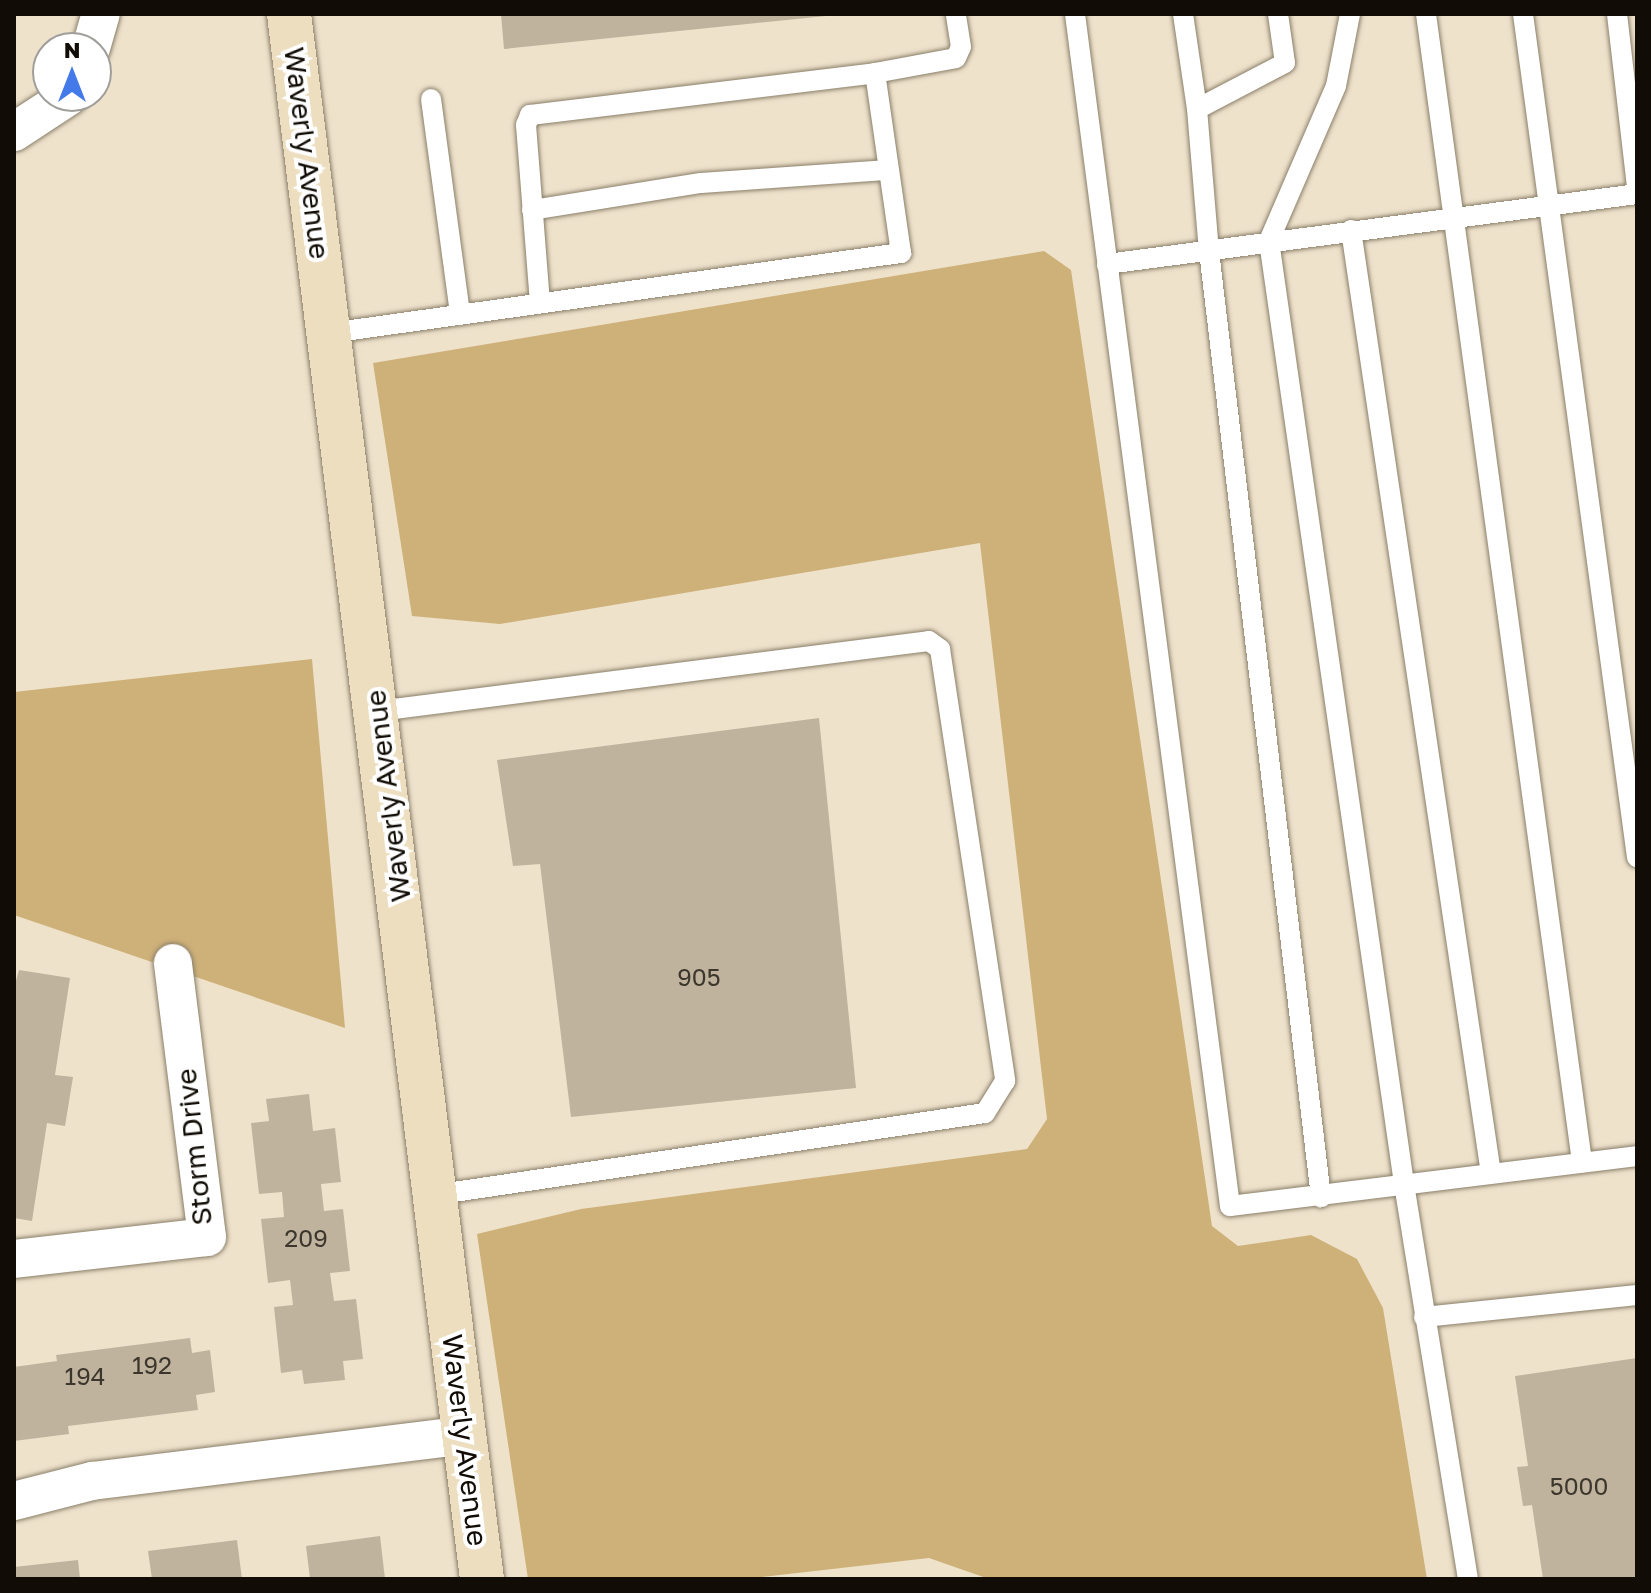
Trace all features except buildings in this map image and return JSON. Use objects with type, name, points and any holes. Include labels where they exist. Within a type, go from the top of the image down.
[{"type":"street","name":"Waverly Avenue","points":[[289,14],[378,711],[482,1579]]},
{"type":"street","points":[[14,132],[45,112]]},
{"type":"street","name":"Storm Drive","points":[[14,1259],[207,1237],[173,963]]},
{"type":"street","points":[[14,1501],[92,1481],[464,1435]]},
{"type":"lane","points":[[540,303],[526,125],[530,115],[875,73],[956,58],[961,47],[956,14]]},
{"type":"lane","points":[[1075,14],[1230,1206],[1637,1156]]},
{"type":"lane","points":[[1183,14],[1197,109],[1209,251],[1321,1197]]},
{"type":"lane","points":[[1197,109],[1285,63],[1278,14]]},
{"type":"lane","points":[[1350,14],[1336,86],[1269,241],[1404,1184],[1468,1579]]},
{"type":"lane","points":[[1426,14],[1582,1162]]},
{"type":"lane","points":[[1523,14],[1637,857]]},
{"type":"lane","points":[[1617,14],[1637,186]]},
{"type":"lane","points":[[330,333],[901,253],[875,73]]},
{"type":"lane","points":[[431,99],[460,314]]},
{"type":"lane","points":[[532,210],[701,183],[889,170]]},
{"type":"lane","points":[[1107,264],[1637,194]]},
{"type":"lane","points":[[1351,230],[1491,1174]]},
{"type":"lane","points":[[378,711],[929,641],[940,649],[1005,1081],[985,1113],[434,1195]]},
{"type":"lane","points":[[1424,1317],[1637,1295]]},
{"type":"shaded area","points":[[1044,251],[1071,270],[1212,1226],[1238,1246],[1311,1235],[1357,1259],[1383,1308],[1427,1579],[989,1579],[929,1558],[745,1579],[528,1579],[477,1234],[581,1209],[1027,1149],[1047,1119],[980,543],[500,624],[412,616],[373,363]]},
{"type":"shaded area","points":[[312,659],[345,1028],[14,915],[14,692]]}]
